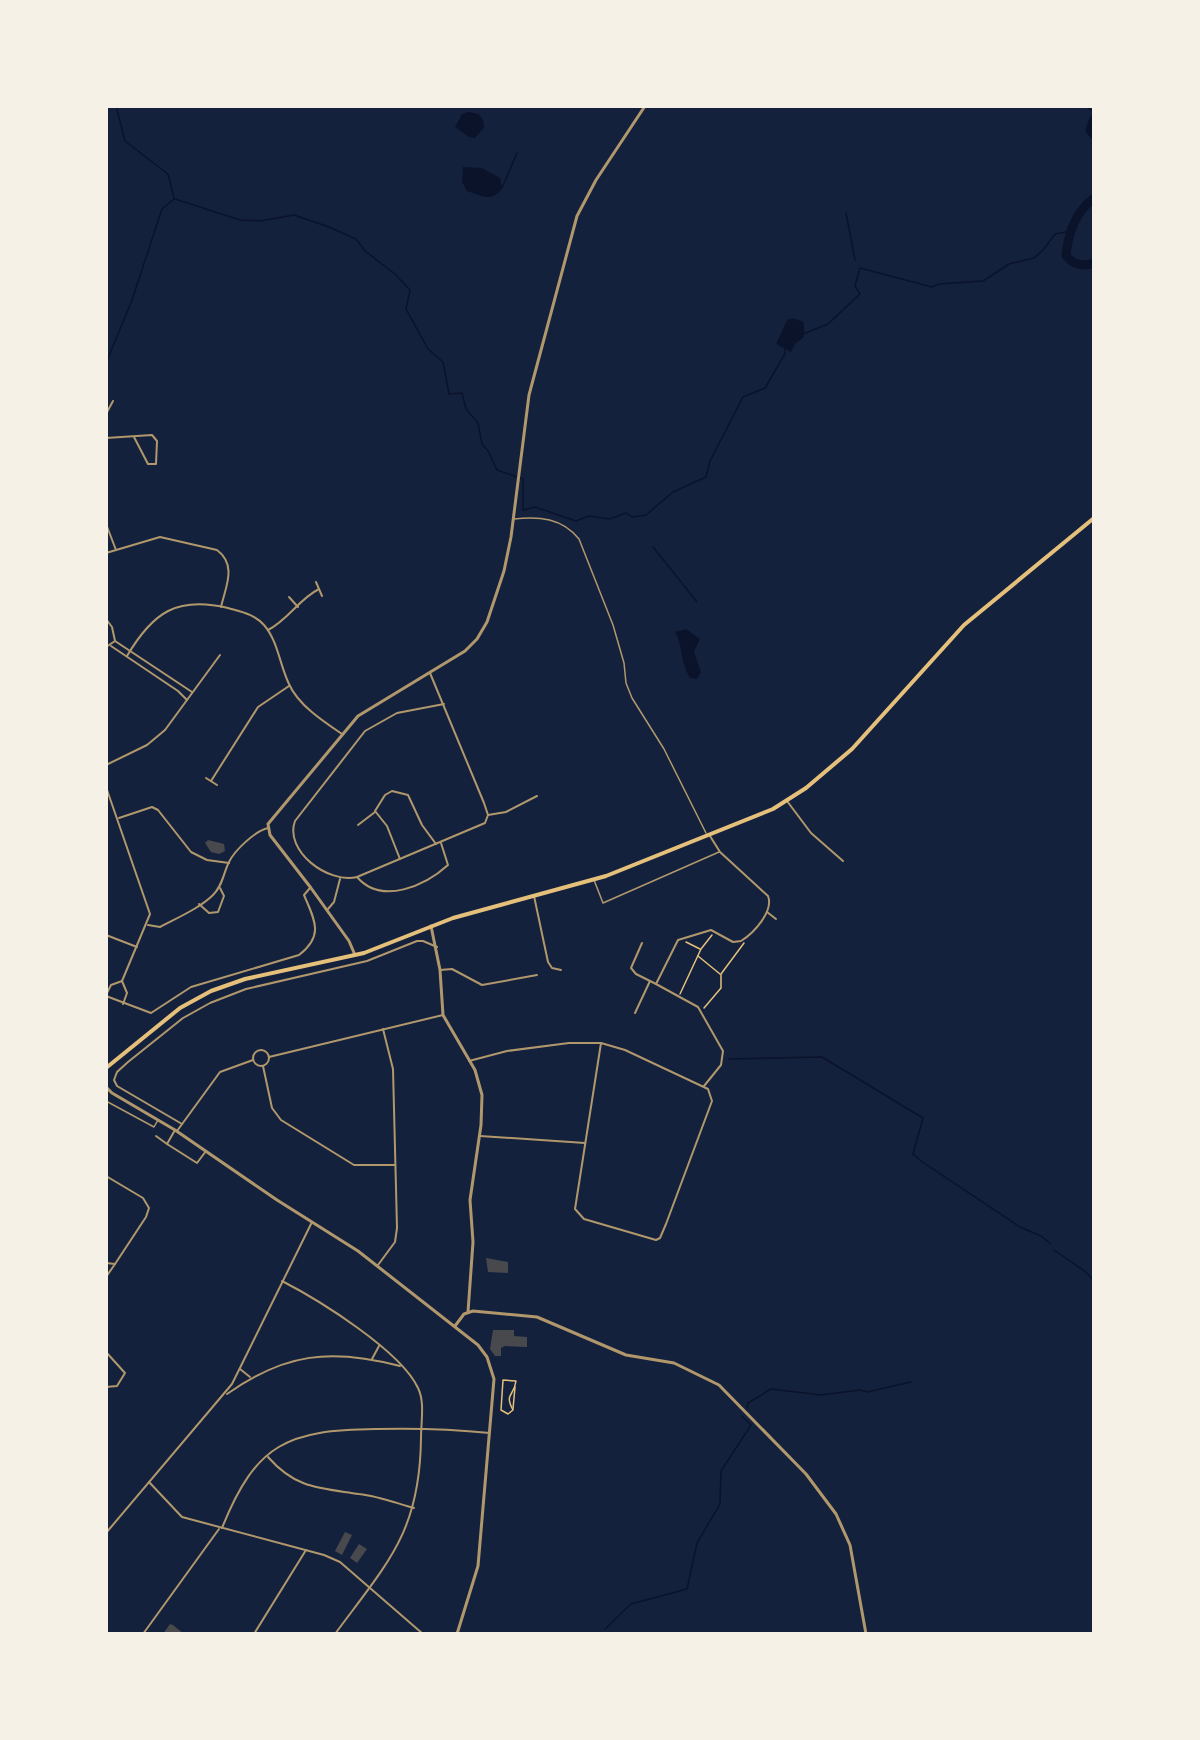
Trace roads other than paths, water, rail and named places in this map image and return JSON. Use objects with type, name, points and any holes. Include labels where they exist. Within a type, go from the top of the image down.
[{"type":"main road","points":[[106,1068],[180,1008],[211,991],[245,980],[364,953],[431,926],[594,880],[773,809],[787,801],[852,749],[964,625],[1094,518]]},
{"type":"street","points":[[148,925],[160,927],[199,904],[220,888],[229,863],[256,833],[268,828],[272,819],[358,716],[465,651],[477,639],[487,622],[504,571],[514,519],[529,395],[577,216],[596,180],[645,106]]},
{"type":"street","points":[[106,414],[113,400]]},
{"type":"street","points":[[106,438],[154,436],[158,455],[156,464],[148,464],[134,437]]},
{"type":"street","points":[[106,524],[116,550]]},
{"type":"street","points":[[106,553],[160,537],[217,550],[224,555],[230,571],[221,607]]},
{"type":"street","points":[[316,582],[322,596]]},
{"type":"street","points":[[268,630],[287,619],[319,589]]},
{"type":"street","points":[[289,597],[298,607]]},
{"type":"street","points":[[127,656],[152,621],[172,608],[194,603],[221,607],[255,617],[268,630],[289,686],[299,700],[342,734]]},
{"type":"street","points":[[106,619],[112,627],[115,641],[192,692]]},
{"type":"street","points":[[106,647],[115,641]]},
{"type":"street","points":[[111,645],[178,691],[187,700]]},
{"type":"street","points":[[106,765],[155,740],[177,717],[192,692],[220,655]]},
{"type":"street","points":[[430,673],[488,815]]},
{"type":"street","points":[[211,781],[258,707],[289,686]]},
{"type":"street","points":[[444,704],[397,713],[365,731],[296,821],[294,837],[311,863],[323,873],[340,879],[357,877],[482,826],[488,815]]},
{"type":"street","points":[[206,778],[217,784]]},
{"type":"street","points":[[106,787],[149,909],[148,925],[122,981],[111,985],[106,995],[123,1004],[151,1013],[191,987],[299,955],[309,946],[315,928],[314,915],[303,895],[311,888]]},
{"type":"street","points":[[358,825],[375,812],[388,792],[396,790],[405,793],[436,845]]},
{"type":"street","points":[[488,815],[506,812],[537,796]]},
{"type":"street","points":[[106,802],[111,800]]},
{"type":"street","points":[[787,801],[811,833],[843,861]]},
{"type":"street","points":[[118,818],[152,807],[158,810],[191,852],[207,860],[229,863]]},
{"type":"street","points":[[375,812],[387,826],[400,859]]},
{"type":"street","points":[[268,828],[327,910],[355,955]]},
{"type":"street","points":[[656,984],[673,946],[681,938],[705,930],[714,931],[733,942],[744,939],[767,912],[770,902],[768,896],[720,852],[708,834]]},
{"type":"street","points":[[357,877],[364,884],[383,890],[401,890],[420,884],[448,865],[441,843]]},
{"type":"street","points":[[327,910],[334,902],[340,879]]},
{"type":"street","points":[[199,904],[209,913],[218,912],[224,896],[220,888]]},
{"type":"street","points":[[534,896],[549,965],[555,970],[561,970]]},
{"type":"street","points":[[767,912],[776,919]]},
{"type":"street","points":[[431,926],[440,969],[443,1015],[481,1086],[480,1136],[470,1200],[473,1242],[468,1312],[455,1326]]},
{"type":"street","points":[[106,935],[137,947]]},
{"type":"street","points":[[182,1124],[117,1086],[114,1080],[117,1072],[128,1062],[183,1018],[210,1002],[246,989],[367,961],[417,941],[437,947]]},
{"type":"street","points":[[642,943],[633,964],[633,972],[679,995],[702,1011],[724,1056],[722,1065],[704,1086]]},
{"type":"street","points":[[364,953],[367,961]]},
{"type":"street","points":[[440,969],[452,969],[482,985],[537,975]]},
{"type":"street","points":[[122,981],[127,993],[123,1004]]},
{"type":"street","points":[[635,1013],[650,981]]},
{"type":"street","points":[[269,1057],[443,1015]]},
{"type":"street","points":[[378,1265],[397,1238],[393,1069],[383,1029]]},
{"type":"street","points":[[469,1060],[507,1051],[569,1043],[601,1043],[626,1050],[704,1086],[711,1092],[712,1101],[660,1238],[652,1241],[584,1220],[576,1212],[574,1205],[601,1043]]},
{"type":"street","points":[[259,1050],[264,1051],[269,1057],[268,1063],[263,1066],[256,1065],[253,1060],[253,1055],[259,1050]]},
{"type":"street","points":[[122,1055],[128,1062]]},
{"type":"street","points":[[167,1144],[220,1072],[253,1060]]},
{"type":"street","points":[[263,1066],[272,1108],[280,1120],[354,1165],[396,1165]]},
{"type":"street","points":[[106,1087],[378,1265],[478,1345],[492,1370],[490,1433],[478,1566],[457,1634]]},
{"type":"street","points":[[119,1097],[124,1090]]},
{"type":"street","points":[[106,1093],[112,1093]]},
{"type":"street","points":[[156,1136],[197,1163],[206,1151]]},
{"type":"street","points":[[480,1136],[585,1143]]},
{"type":"street","points":[[106,1176],[143,1198],[149,1208],[146,1217],[112,1272],[106,1277]]},
{"type":"street","points":[[106,1533],[223,1396],[240,1370],[312,1222]]},
{"type":"street","points":[[106,1263],[115,1264]]},
{"type":"street","points":[[282,1281],[329,1309],[379,1346],[402,1367],[419,1391],[420,1471],[414,1508],[397,1548],[335,1634]]},
{"type":"street","points":[[468,1312],[537,1317],[626,1355],[674,1363],[719,1385],[807,1474],[836,1514],[850,1545],[866,1634]]},
{"type":"street","points":[[372,1359],[379,1346]]},
{"type":"street","points":[[106,1352],[125,1373],[117,1386],[111,1389],[106,1387]]},
{"type":"street","points":[[223,1396],[251,1377],[284,1363],[310,1356],[342,1355],[372,1359],[402,1367]]},
{"type":"street","points":[[240,1370],[251,1377]]},
{"type":"street","points":[[143,1634],[221,1528],[243,1484],[267,1456],[292,1440],[317,1431],[421,1428],[490,1433]]},
{"type":"street","points":[[267,1456],[282,1471],[304,1486],[361,1494],[414,1508]]},
{"type":"street","points":[[149,1482],[177,1514],[306,1550],[340,1562],[423,1634]]},
{"type":"street","points":[[254,1634],[306,1550]]},
{"type":"lane","points":[[514,519],[543,517],[573,532],[579,539],[613,625],[624,663],[626,683],[632,698],[664,749],[708,834]]},
{"type":"lane","points":[[594,880],[603,903],[720,852]]},
{"type":"lane","points":[[106,1101],[154,1126],[158,1120]]},
{"type":"water","points":[[468,112],[478,114],[483,121],[484,128],[475,138],[469,137],[455,127],[462,114]]},
{"type":"water","points":[[463,167],[482,168],[500,178],[502,188],[490,197],[467,191],[462,182]]},
{"type":"water","points":[[793,318],[804,322],[804,337],[795,344],[791,352],[776,344],[787,320]]},
{"type":"water","points":[[686,629],[700,639],[694,652],[701,672],[697,679],[690,678],[675,632]]},
{"type":"waterway","points":[[116,106],[125,141],[168,174],[174,198]]},
{"type":"waterway","points":[[1085,106],[1094,112]]},
{"type":"waterway","points":[[1094,119],[1090,130],[1094,135]]},
{"type":"waterway","points":[[502,188],[517,153]]},
{"type":"waterway","points":[[1094,198],[1077,217],[1066,256],[1079,264],[1094,263]]},
{"type":"waterway","points":[[131,303],[162,209],[174,199]]},
{"type":"waterway","points":[[175,199],[240,220],[260,221],[294,215],[356,239],[365,251],[395,274],[410,290],[406,309],[428,349],[443,362],[449,394],[462,393],[466,409],[478,423],[482,444],[497,470],[523,479],[523,510],[535,507],[576,521],[589,516],[610,519],[626,513],[632,517],[646,515],[673,492],[706,477],[710,461],[743,397],[765,388],[785,354],[785,349]]},
{"type":"waterway","points":[[846,213],[855,260]]},
{"type":"waterway","points":[[803,334],[828,324],[860,294],[855,286],[860,268],[932,287],[939,284],[983,281],[1009,264],[1034,258],[1055,234],[1071,231]]},
{"type":"waterway","points":[[106,363],[130,305]]},
{"type":"waterway","points":[[653,547],[697,602]]},
{"type":"waterway","points":[[729,1059],[822,1057],[923,1118],[913,1154],[921,1161],[1020,1227],[1041,1236],[1051,1244]]},
{"type":"waterway","points":[[1054,1250],[1086,1272],[1094,1281]]},
{"type":"waterway","points":[[747,1408],[748,1403],[771,1389],[821,1395],[860,1390],[867,1392],[911,1382]]},
{"type":"waterway","points":[[605,1629],[631,1604],[687,1589],[697,1543],[720,1504],[721,1471],[751,1425],[742,1416]]}]
